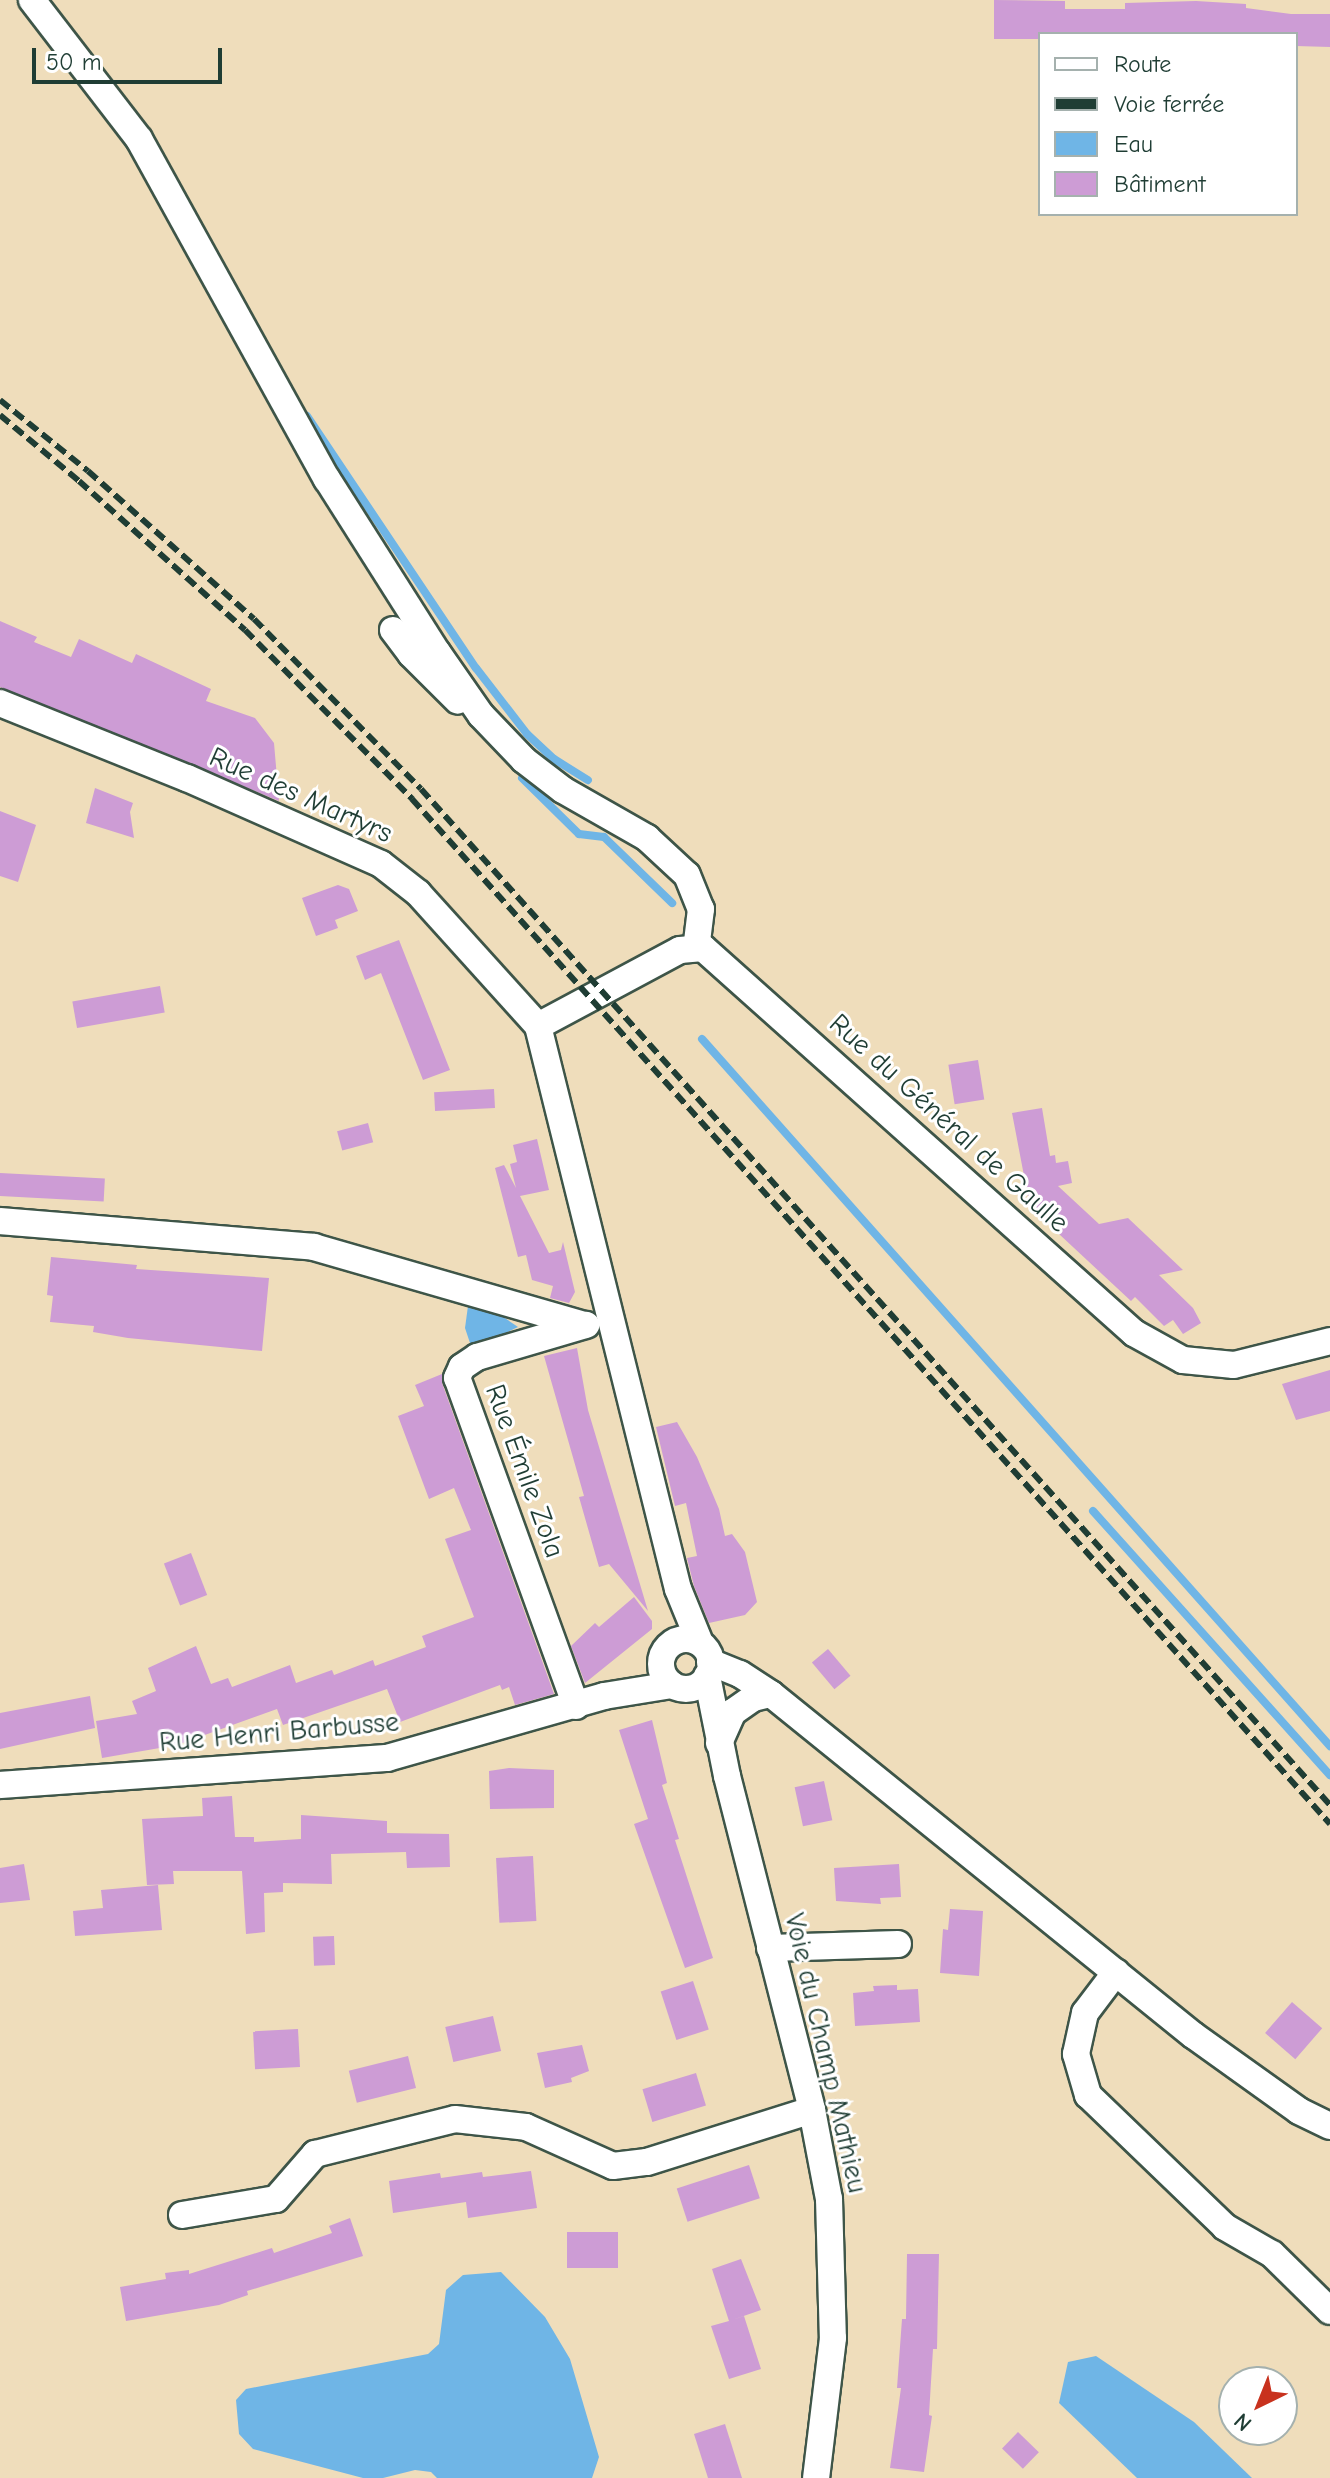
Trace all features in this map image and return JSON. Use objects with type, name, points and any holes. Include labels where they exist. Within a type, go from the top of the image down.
[{"type":"street","points":[[32,0],[139,139],[244,333],[371,551],[437,652],[495,730]]},
{"type":"street","points":[[393,630],[432,676],[546,778],[647,838],[674,860],[699,897],[700,927],[696,947],[680,950],[538,1026]]},
{"type":"street","name":"Rue des Martyrs","points":[[0,703],[187,778],[381,864],[418,893],[538,1026],[615,1336]]},
{"type":"street","name":"Rue du Général de Gaulle","points":[[696,947],[708,951],[1134,1333],[1183,1360],[1234,1365],[1330,1341]]},
{"type":"street","points":[[0,1221],[314,1247],[615,1336],[678,1589],[695,1671]]},
{"type":"street","name":"Rue Émile Zola","points":[[576,1706],[457,1378],[462,1367],[477,1357],[584,1325]]},
{"type":"street","points":[[678,1589],[661,1666],[740,1674],[771,1694],[1193,2035],[1299,2111],[1330,2126]]},
{"type":"street","points":[[666,1649],[684,1639],[695,1671]]},
{"type":"street","name":"Rue Henri Barbusse","points":[[604,1696],[636,1676],[666,1649]]},
{"type":"street","name":"Rue Henri Barbusse","points":[[0,1785],[387,1758],[695,1671]]},
{"type":"street","name":"Voie du Champ Mathieu","points":[[695,1671],[719,1743],[812,2110],[829,2199],[833,2338],[816,2478]]},
{"type":"street","points":[[719,1743],[733,1712],[753,1698],[771,1694]]},
{"type":"street","points":[[770,1948],[898,1944]]},
{"type":"street","points":[[1116,1972],[1085,2013],[1076,2054],[1088,2095],[1225,2227],[1272,2254],[1330,2311]]},
{"type":"street","points":[[182,2215],[276,2199],[315,2154],[455,2119],[526,2127],[613,2166],[647,2162],[812,2110]]},
{"type":"water","points":[[468,1306],[496,1312],[518,1327],[479,1346],[470,1343],[465,1328]]},
{"type":"water","points":[[501,2272],[545,2317],[570,2359],[599,2457],[592,2478],[437,2478],[431,2472],[415,2470],[383,2478],[363,2478],[253,2449],[239,2434],[236,2400],[246,2389],[428,2354],[439,2344],[446,2290],[463,2275]]},
{"type":"water","points":[[1096,2356],[1194,2422],[1252,2478],[1137,2478],[1059,2403],[1068,2362]]},
{"type":"building","points":[[994,0],[1065,1],[1065,9],[1125,9],[1125,3],[1196,1],[1246,4],[1246,8],[1291,14],[1330,14],[1330,47],[1298,46],[1298,32],[1038,32],[1038,39],[994,39]]},
{"type":"building","points":[[0,621],[37,637],[34,642],[71,657],[79,639],[132,663],[136,654],[211,689],[206,701],[255,718],[274,743],[279,801],[0,687]]},
{"type":"building","points":[[95,788],[133,803],[130,812],[134,838],[86,823]]},
{"type":"building","points":[[0,811],[36,825],[18,882],[0,876]]},
{"type":"building","points":[[338,885],[349,889],[358,911],[335,920],[338,928],[316,936],[302,898]]},
{"type":"building","points":[[399,940],[450,1070],[423,1080],[381,973],[365,980],[356,956]]},
{"type":"building","points":[[160,986],[165,1013],[77,1028],[72,1001]]},
{"type":"building","points":[[978,1060],[984,1100],[955,1104],[948,1065]]},
{"type":"building","points":[[494,1089],[495,1108],[435,1111],[434,1092]]},
{"type":"building","points":[[1042,1108],[1050,1156],[1055,1155],[1056,1163],[1068,1161],[1072,1183],[1058,1186],[1099,1224],[1128,1218],[1183,1270],[1159,1275],[1193,1308],[1201,1323],[1183,1334],[1173,1320],[1164,1326],[1135,1297],[1131,1301],[1030,1207],[1012,1113]]},
{"type":"building","points":[[368,1123],[373,1142],[342,1151],[337,1131]]},
{"type":"building","points":[[537,1139],[549,1190],[520,1196],[549,1253],[561,1250],[563,1242],[575,1292],[569,1303],[550,1298],[553,1286],[532,1280],[526,1255],[518,1257],[495,1168],[504,1165],[516,1188],[510,1164],[517,1162],[513,1145]]},
{"type":"building","points":[[0,1173],[105,1178],[104,1201],[0,1196]]},
{"type":"building","points":[[51,1257],[137,1265],[136,1269],[269,1278],[262,1351],[128,1338],[93,1332],[94,1326],[50,1322],[53,1296],[47,1295]]},
{"type":"building","points":[[577,1348],[588,1410],[648,1611],[609,1564],[599,1567],[579,1497],[584,1496],[544,1356]]},
{"type":"building","points":[[1330,1370],[1330,1411],[1296,1420],[1282,1384]]},
{"type":"building","points":[[442,1374],[442,1383],[554,1694],[515,1705],[509,1687],[502,1690],[500,1685],[400,1722],[387,1689],[283,1725],[277,1709],[177,1745],[102,1758],[96,1721],[137,1714],[132,1701],[156,1691],[148,1668],[196,1646],[211,1684],[228,1678],[232,1687],[290,1665],[296,1683],[332,1670],[334,1675],[373,1660],[375,1666],[426,1647],[422,1636],[474,1617],[445,1539],[471,1530],[454,1488],[429,1499],[398,1416],[424,1406],[415,1385]]},
{"type":"building","points":[[677,1422],[697,1457],[719,1509],[725,1536],[732,1534],[745,1552],[757,1602],[745,1615],[709,1623],[694,1586],[687,1558],[697,1556],[686,1503],[675,1506],[656,1427]]},
{"type":"building","points":[[191,1553],[207,1595],[180,1605],[164,1563]]},
{"type":"building","points":[[634,1597],[652,1621],[652,1629],[585,1683],[571,1646],[595,1623],[599,1627]]},
{"type":"building","points":[[828,1649],[850,1676],[834,1689],[812,1662]]},
{"type":"building","points":[[90,1696],[95,1728],[0,1749],[0,1713]]},
{"type":"building","points":[[652,1720],[667,1783],[662,1785],[679,1839],[675,1840],[713,1958],[685,1968],[634,1824],[648,1819],[619,1730]]},
{"type":"building","points":[[509,1768],[554,1770],[554,1808],[490,1809],[489,1771]]},
{"type":"building","points":[[824,1781],[832,1820],[803,1826],[795,1787]]},
{"type":"building","points":[[232,1796],[235,1837],[254,1837],[254,1842],[301,1839],[301,1815],[387,1821],[387,1833],[449,1834],[450,1867],[407,1868],[406,1852],[331,1854],[332,1884],[283,1883],[283,1892],[264,1893],[265,1932],[246,1934],[242,1871],[173,1871],[174,1884],[147,1885],[142,1819],[203,1816],[202,1798]]},
{"type":"building","points":[[533,1856],[536,1921],[499,1923],[496,1858]]},
{"type":"building","points":[[24,1864],[30,1900],[0,1903],[0,1868]]},
{"type":"building","points":[[899,1864],[901,1897],[880,1898],[881,1904],[836,1901],[834,1868]]},
{"type":"building","points":[[158,1885],[162,1930],[75,1936],[73,1911],[103,1908],[101,1890]]},
{"type":"building","points":[[950,1909],[983,1911],[979,1976],[940,1973],[943,1929],[948,1930]]},
{"type":"building","points":[[334,1936],[335,1965],[314,1966],[313,1937]]},
{"type":"building","points":[[693,1981],[709,2030],[676,2040],[661,1992]]},
{"type":"building","points":[[897,1985],[897,1990],[918,1989],[920,2022],[855,2026],[853,1993],[874,1991],[873,1986]]},
{"type":"building","points":[[1292,2002],[1322,2028],[1295,2059],[1265,2033]]},
{"type":"building","points":[[493,2016],[501,2051],[453,2062],[445,2027]]},
{"type":"building","points":[[298,2029],[300,2067],[255,2069],[253,2031]]},
{"type":"building","points":[[582,2045],[589,2071],[571,2078],[572,2082],[545,2088],[537,2053]]},
{"type":"building","points":[[408,2056],[416,2088],[357,2103],[349,2071]]},
{"type":"building","points":[[696,2073],[706,2106],[652,2122],[642,2089]]},
{"type":"building","points":[[749,2165],[760,2198],[688,2222],[677,2188]]},
{"type":"building","points":[[531,2171],[537,2208],[468,2218],[466,2202],[393,2213],[389,2181],[440,2173],[441,2178],[482,2172],[483,2177]]},
{"type":"building","points":[[350,2218],[363,2256],[247,2291],[248,2295],[219,2305],[126,2321],[120,2287],[166,2279],[165,2273],[189,2270],[189,2274],[272,2248],[274,2253],[332,2233],[329,2226]]},
{"type":"building","points":[[567,2232],[618,2232],[618,2268],[567,2268]]},
{"type":"building","points":[[907,2254],[939,2254],[937,2349],[933,2349],[929,2415],[932,2416],[924,2472],[890,2468],[901,2388],[897,2388],[902,2319],[906,2319]]},
{"type":"building","points":[[741,2259],[761,2310],[732,2320],[744,2316],[761,2369],[729,2379],[711,2326],[729,2321],[712,2269]]},
{"type":"building","points":[[725,2424],[742,2478],[708,2478],[694,2434]]},
{"type":"building","points":[[1018,2432],[1039,2452],[1023,2469],[1002,2449]]},
{"type":"waterway","points":[[307,416],[476,668],[527,734],[554,759],[588,780]]},
{"type":"waterway","points":[[522,778],[579,834],[604,837],[672,903]]},
{"type":"waterway","points":[[702,1039],[1330,1746]]},
{"type":"waterway","points":[[1093,1511],[1330,1775]]},
{"type":"railway","points":[[0,400],[88,471],[254,619],[421,789],[1330,1805]]},
{"type":"railway","points":[[0,415],[79,481],[245,630],[412,799],[1330,1824]]}]
